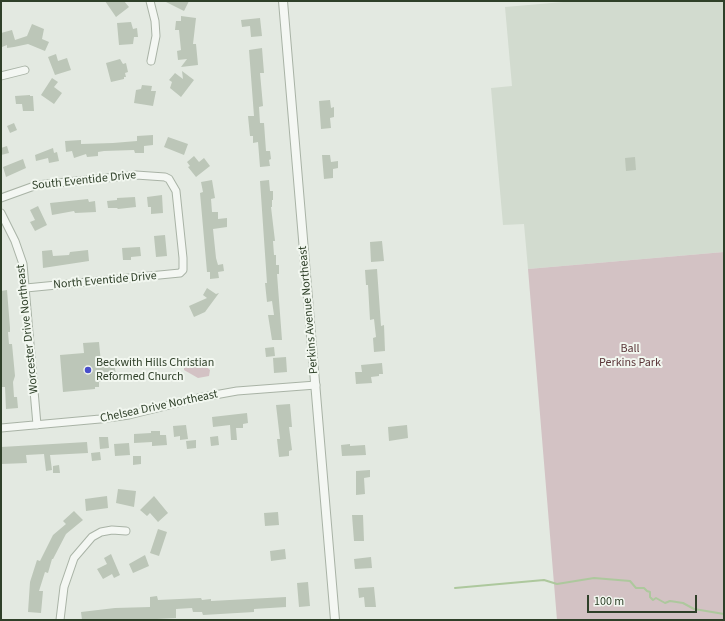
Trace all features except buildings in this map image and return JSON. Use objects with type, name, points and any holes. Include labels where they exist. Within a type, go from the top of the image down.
[{"type":"street","points":[[150,1],[155,21],[156,36],[151,61]]},
{"type":"street","name":"Perkins Avenue Northeast","points":[[283,1],[335,620]]},
{"type":"street","points":[[1,76],[25,70]]},
{"type":"street","name":"South Eventide Drive","points":[[1,198],[28,188],[60,182],[136,175],[150,175],[169,179],[175,188],[178,201],[183,270]]},
{"type":"street","name":"Worcester Drive Northeast","points":[[1,213],[19,251],[26,288],[37,425]]},
{"type":"street","name":"North Eventide Drive","points":[[26,288],[176,275],[183,270]]},
{"type":"street","name":"Chelsea Drive Northeast","points":[[1,428],[129,415],[198,398],[237,391],[316,385]]},
{"type":"street","points":[[60,620],[64,587],[74,558],[92,537],[101,532],[112,530],[126,531]]},
{"type":"shaded area","points":[[575,1],[724,1],[724,252],[528,269],[524,224],[503,225],[491,88],[512,86],[505,7]]},
{"type":"green space","name":"Ball Perkins Park","points":[[724,252],[724,620],[557,620],[528,269]]},
{"type":"green space","points":[[189,359],[200,361],[204,364],[210,370],[209,376],[198,378],[184,370],[184,363]]},
{"type":"waterway","points":[[455,588],[544,580],[557,584],[594,578],[630,581],[636,588],[644,588],[650,592],[650,597],[653,600],[656,598],[665,603],[670,601],[683,603],[694,609],[724,614]]},
{"type":"place","name":"Beckwith Hills Christian Reformed Church","points":[[88,370]]}]
